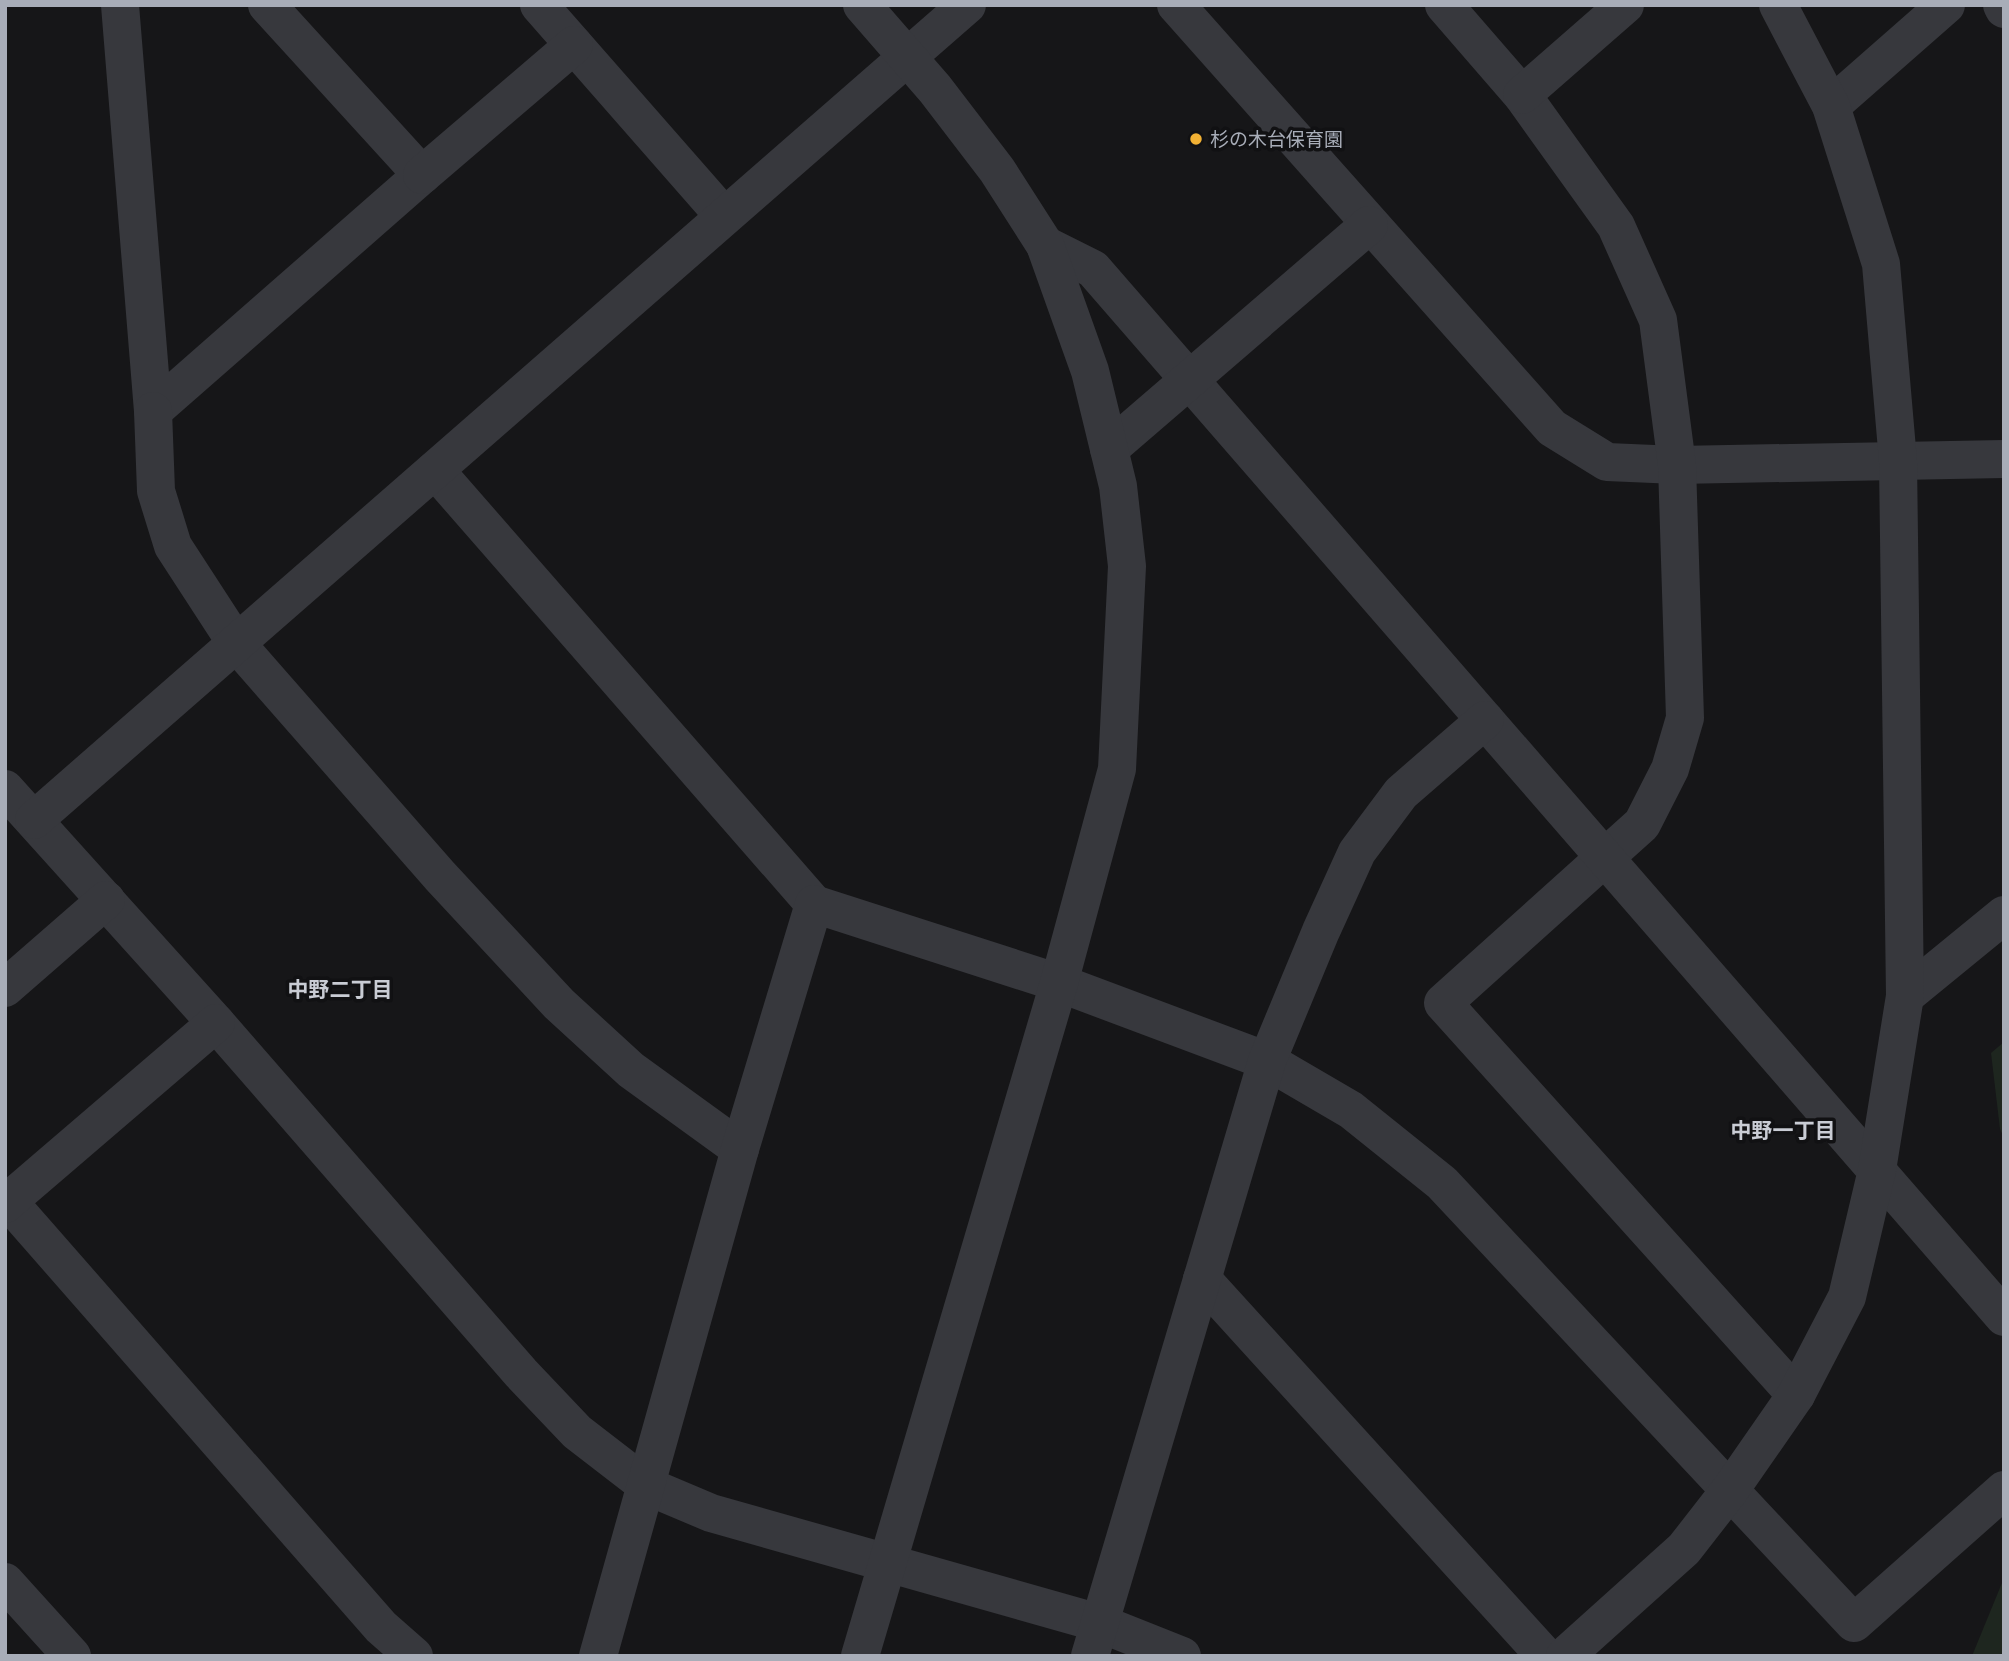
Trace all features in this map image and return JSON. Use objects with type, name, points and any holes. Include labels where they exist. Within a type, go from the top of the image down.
[{"type":"street","points":[[120,5],[153,411],[156,491],[173,546],[236,643],[440,876],[559,1003],[631,1070],[740,1149]]},
{"type":"street","points":[[267,5],[422,176]]},
{"type":"street","points":[[539,5],[724,216]]},
{"type":"street","points":[[860,1656],[1059,983],[1117,769],[1127,566],[1118,486],[1090,371],[1045,245],[997,170],[907,56],[862,5]]},
{"type":"street","points":[[34,821],[967,5]]},
{"type":"street","points":[[1176,5],[1552,428],[1607,462],[1677,465],[2004,459]]},
{"type":"street","points":[[1444,5],[1522,95],[1616,226],[1658,320],[1677,465],[1685,718],[1670,769],[1642,824],[1443,1003],[1797,1395]]},
{"type":"street","points":[[1522,95],[1625,5]]},
{"type":"street","points":[[1565,1656],[1684,1549],[1730,1490],[1797,1395],[1847,1297],[1877,1170],[1905,996],[1898,461],[1881,264],[1830,106],[1778,5]]},
{"type":"street","points":[[1830,106],[1946,5]]},
{"type":"street","points":[[153,411],[574,45]]},
{"type":"street","points":[[1109,449],[1369,225]]},
{"type":"street","points":[[1045,245],[1093,270],[2004,1317]]},
{"type":"street","points":[[435,470],[814,904],[1059,983],[1267,1061],[1351,1110],[1442,1183],[1854,1623],[2004,1490]]},
{"type":"street","points":[[1095,1639],[1267,1061],[1357,852],[1401,793],[1485,720]]},
{"type":"street","points":[[5,789],[216,1023],[521,1373],[578,1432],[647,1486],[711,1513],[887,1563],[1095,1639],[1182,1656]]},
{"type":"street","points":[[5,988],[106,900]]},
{"type":"street","points":[[598,1656],[740,1149],[814,904]]},
{"type":"street","points":[[1905,996],[2004,915]]},
{"type":"street","points":[[216,1023],[7,1203],[372,1617],[414,1656]]},
{"type":"street","points":[[1202,1279],[1545,1656]]},
{"type":"street","points":[[5,1582],[72,1656]]},
{"type":"shaded area","points":[[2004,1042],[2004,1138],[2000,1129],[1991,1053]]},
{"type":"shaded area","points":[[2004,1578],[2004,1656],[1972,1656]]},
{"type":"place","name":"杉の木台保育園","points":[[1196,139]]},
{"type":"district","name":"中野二丁目","points":[[340,990]]},
{"type":"district","name":"中野一丁目","points":[[1783,1131]]}]
